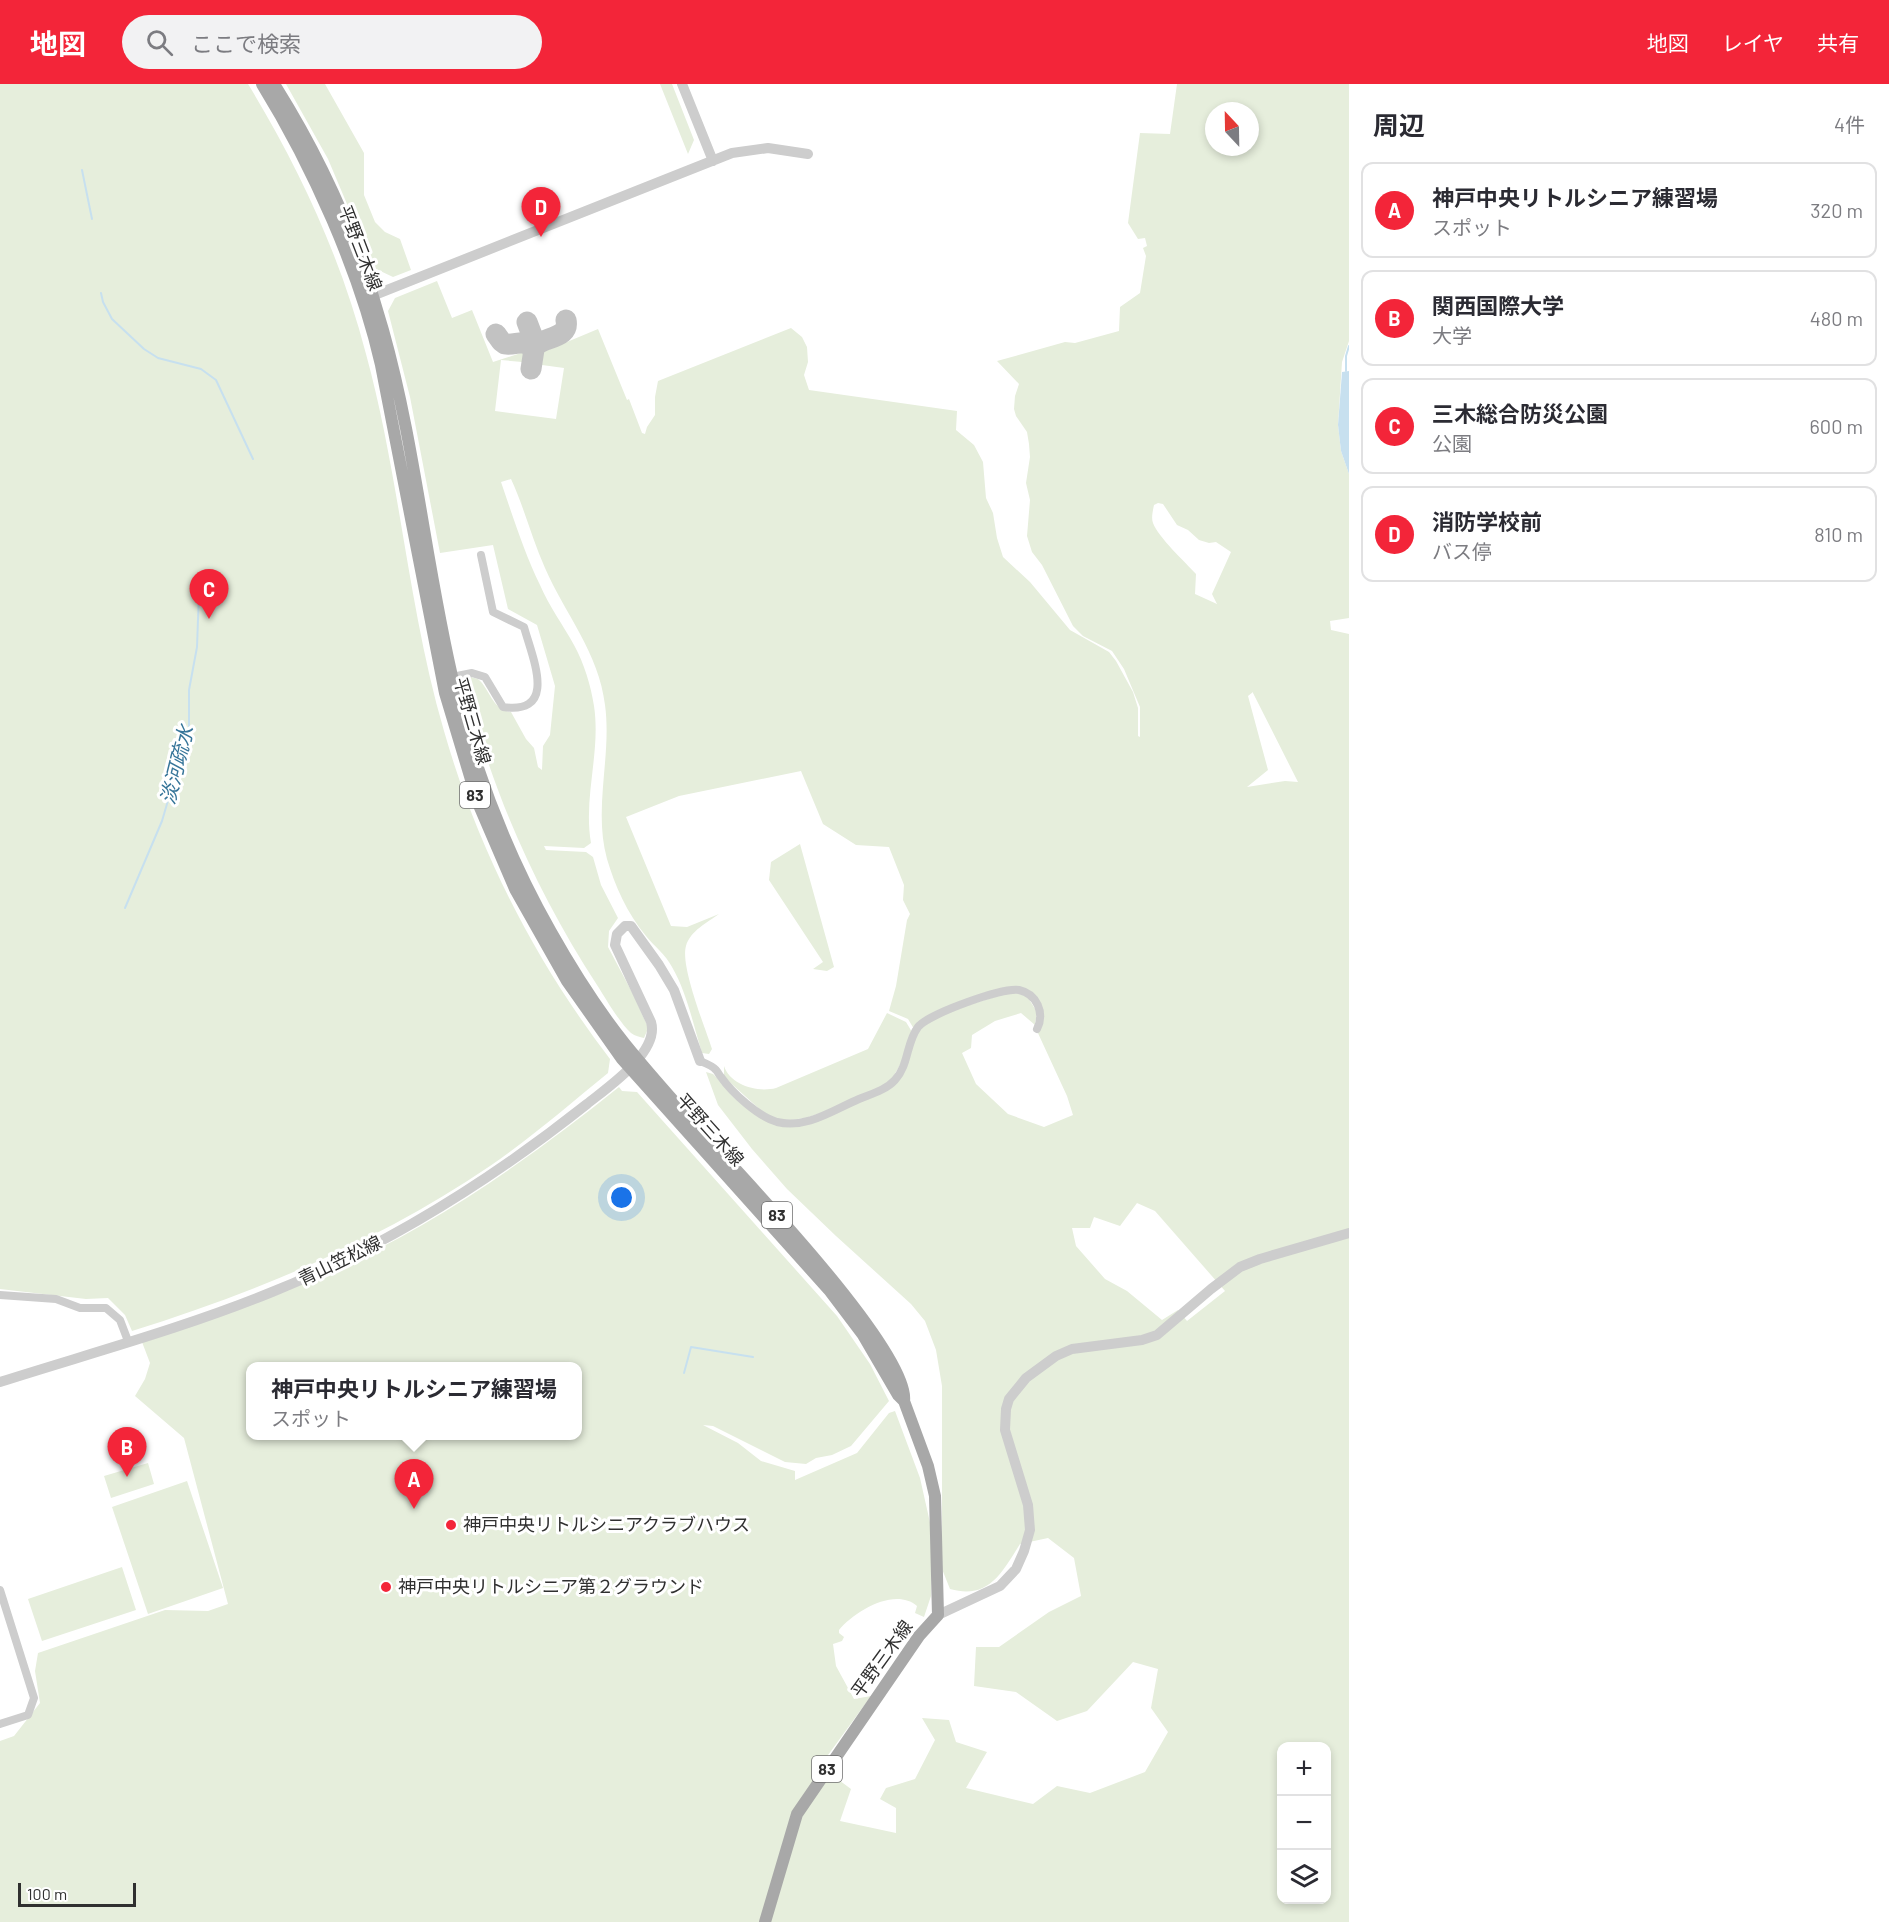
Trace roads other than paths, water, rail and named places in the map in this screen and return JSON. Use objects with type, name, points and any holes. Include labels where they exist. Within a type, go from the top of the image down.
[{"type":"main road","name":"平野三木線","points":[[262,84],[317,189],[367,298],[443,686],[456,736],[478,803],[509,877],[550,954],[583,1006],[829,1290],[869,1344],[898,1395],[904,1401],[928,1466],[935,1496],[938,1615],[919,1636],[797,1814],[765,1922]]},
{"type":"main road","name":"平野三木線","points":[[274,84],[313,151],[345,222],[367,298],[397,384],[452,677],[482,780],[500,828],[552,934],[634,1063]]},
{"type":"street","points":[[682,84],[713,161]]},
{"type":"street","points":[[367,298],[732,153],[757,148],[808,154]]},
{"type":"street","points":[[452,677],[472,673],[485,677],[503,707],[513,708],[531,703],[538,694],[539,683],[524,627],[493,612],[481,555]]},
{"type":"street","name":"青山笠松線","points":[[0,1382],[262,1296],[375,1245],[443,1207],[494,1174],[614,1083],[650,1044],[653,1030],[650,1017],[615,945],[617,934],[628,924],[670,983],[682,1009],[700,1061]]},
{"type":"street","points":[[700,1061],[717,1070],[719,1076],[736,1094],[762,1115],[780,1122],[795,1122],[828,1114],[893,1083],[904,1066],[912,1037],[919,1026],[939,1012],[993,995],[1018,990],[1031,996],[1038,1005],[1041,1019],[1037,1029]]},
{"type":"street","points":[[938,1615],[1000,1586],[1016,1569],[1024,1551],[1030,1530],[1028,1505],[1005,1430],[1009,1399],[1026,1378],[1056,1356],[1072,1350],[1142,1341],[1157,1335],[1211,1288],[1240,1268],[1260,1259],[1349,1233]]},
{"type":"street","points":[[0,1295],[56,1299],[80,1308],[106,1308],[120,1320],[128,1341]]},
{"type":"street","points":[[0,1590],[34,1698],[28,1715],[0,1724]]},
{"type":"water","points":[[1349,371],[1349,474],[1341,451],[1338,425],[1342,372]]},
{"type":"waterway","name":"淡河疏水","points":[[82,170],[92,219]]},
{"type":"waterway","name":"淡河疏水","points":[[101,293],[112,319],[144,349],[158,358],[201,369],[216,380],[253,459]]},
{"type":"waterway","points":[[1346,371],[1349,346]]},
{"type":"waterway","name":"淡河疏水","points":[[125,908],[162,821],[189,729],[189,690],[197,647],[199,592],[202,579]]},
{"type":"waterway","points":[[684,1373],[691,1347],[753,1357]]},
{"type":"place","name":"消防学校前","points":[[541,237]]},
{"type":"place","name":"三木総合防災公園","points":[[209,619]]},
{"type":"place","name":"関西国際大学","points":[[127,1477]]},
{"type":"place","name":"神戸中央リトルシニア練習場","points":[[414,1509]]},
{"type":"place","name":"神戸中央リトルシニアクラブハウス","points":[[451,1525]]},
{"type":"place","name":"神戸中央リトルシニア第２グラウンド","points":[[386,1587]]}]
